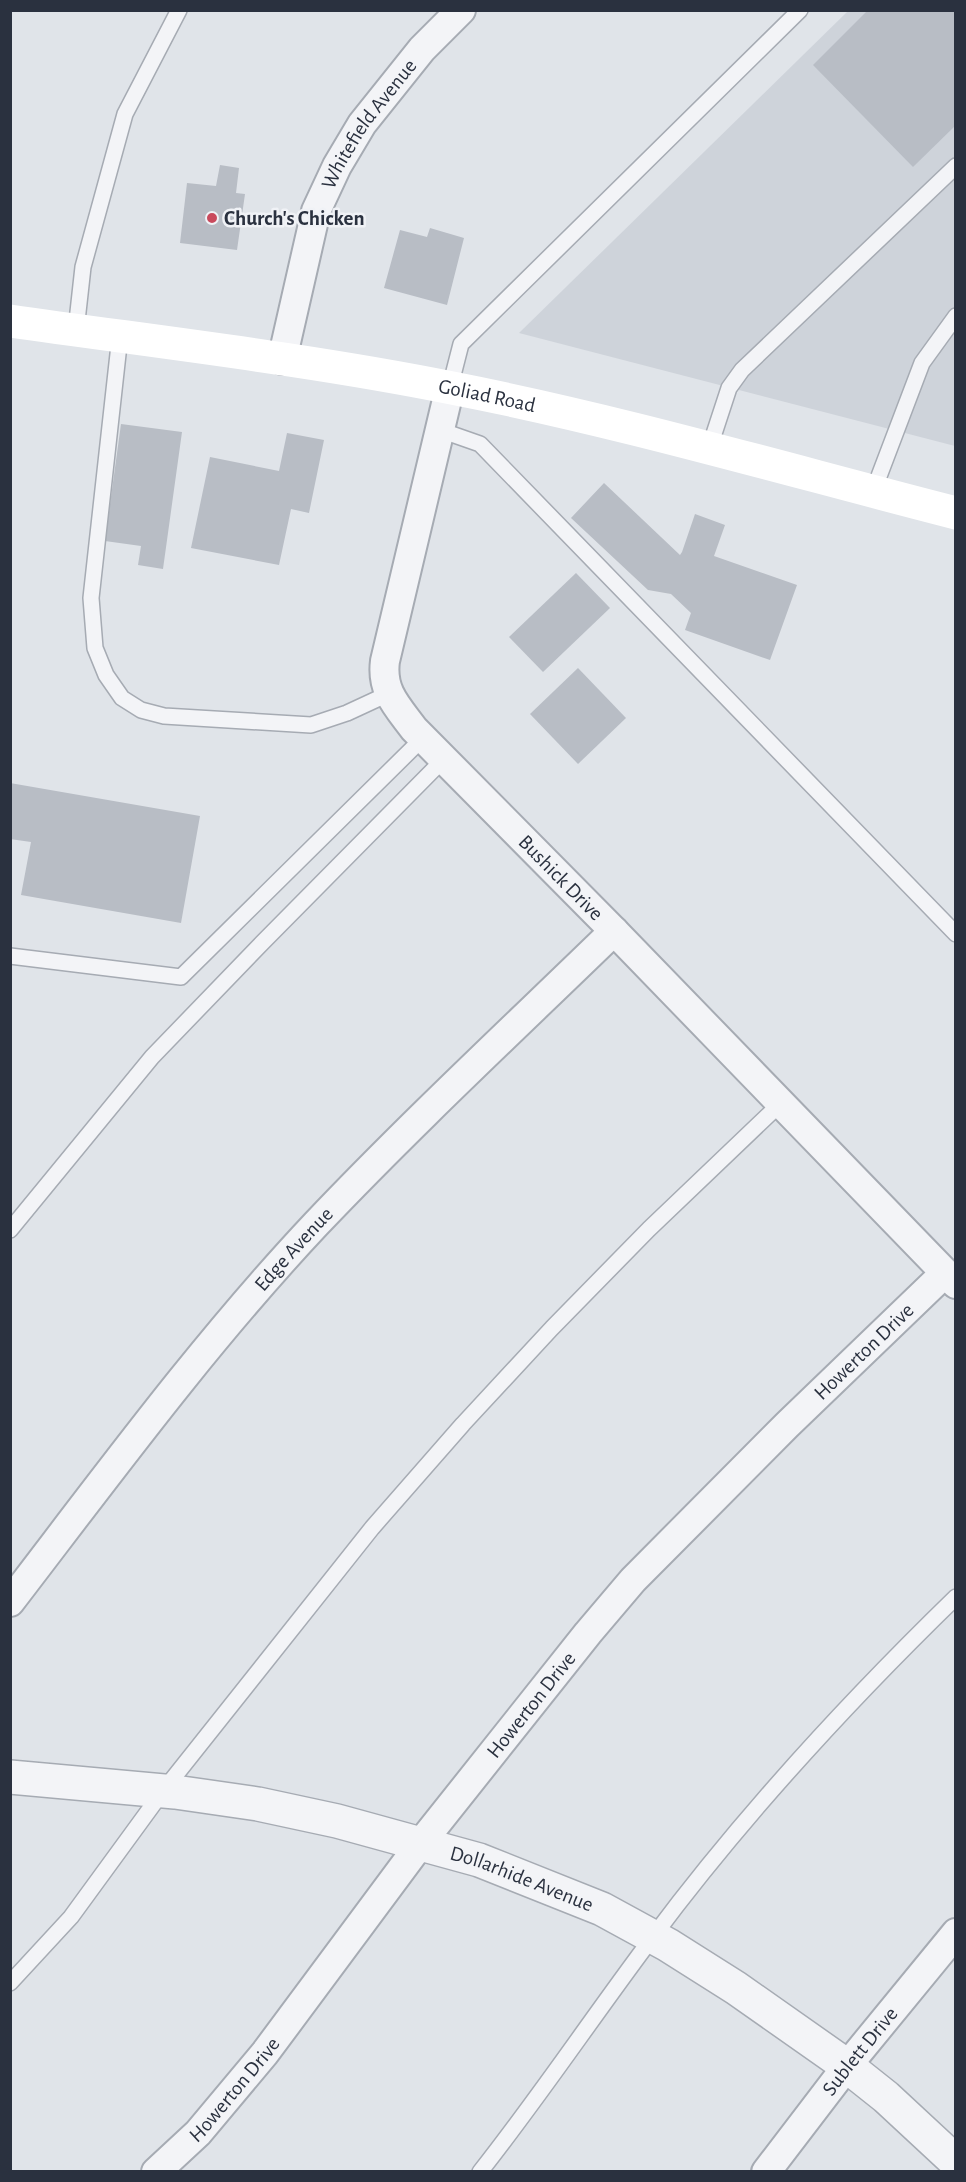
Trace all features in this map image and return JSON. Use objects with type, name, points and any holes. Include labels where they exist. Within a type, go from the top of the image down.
[{"type":"main road","name":"Goliad Road","points":[[10,321],[450,387],[559,411],[956,513]]},
{"type":"street","name":"Whitefield Avenue","points":[[282,360],[316,211],[337,166],[362,124],[422,49],[461,10]]},
{"type":"street","points":[[388,694],[383,675],[385,661],[450,387]]},
{"type":"street","name":"Bushick Drive","points":[[388,694],[423,738],[614,931],[950,1279]]},
{"type":"street","name":"Edge Avenue","points":[[10,1602],[155,1414],[249,1299],[315,1225],[614,931]]},
{"type":"street","name":"Howerton Drive","points":[[156,2172],[198,2133],[265,2053],[421,1843],[633,1580],[787,1425],[950,1279]]},
{"type":"street","name":"Dollarhide Avenue","points":[[10,1777],[163,1791],[258,1804],[337,1821],[479,1860],[602,1909],[736,1988],[847,2066],[886,2097],[956,2162]]},
{"type":"street","name":"Sublett Drive","points":[[766,2172],[847,2066],[956,1932]]},
{"type":"lane","points":[[75,330],[83,267],[126,114],[179,10]]},
{"type":"lane","points":[[450,387],[460,344],[800,10]]},
{"type":"lane","points":[[709,449],[729,388],[742,370],[956,165]]},
{"type":"lane","points":[[873,492],[922,363],[956,316]]},
{"type":"lane","points":[[120,336],[91,598],[95,648],[106,675],[122,698],[141,710],[164,716],[311,725],[347,713],[388,694]]},
{"type":"lane","points":[[440,430],[480,444],[956,934]]},
{"type":"lane","points":[[10,956],[181,976],[423,738]]},
{"type":"lane","points":[[10,1230],[152,1057],[262,942],[444,759]]},
{"type":"lane","points":[[10,1983],[71,1917],[163,1791],[372,1528],[463,1424],[640,1238],[781,1104]]},
{"type":"lane","points":[[480,2172],[652,1937],[730,1839],[783,1777],[910,1642],[956,1597]]},
{"type":"shaded area","points":[[848,11],[955,11],[955,446],[519,333]]},
{"type":"building","points":[[868,10],[956,10],[956,125],[913,167],[813,65]]},
{"type":"building","name":"Church's Chicken","points":[[220,165],[239,168],[236,193],[245,194],[237,250],[180,243],[187,183],[216,186]]},
{"type":"building","points":[[430,228],[464,238],[447,305],[384,288],[400,230],[427,237]]},
{"type":"building","points":[[121,424],[182,432],[163,569],[138,565],[141,546],[105,541]]},
{"type":"building","points":[[287,433],[324,440],[309,513],[291,509],[279,565],[191,548],[210,457],[279,471]]},
{"type":"building","points":[[604,483],[680,555],[695,514],[725,525],[714,556],[797,585],[770,660],[685,630],[691,613],[671,594],[648,590],[571,518]]},
{"type":"building","points":[[576,573],[610,608],[543,672],[509,637]]},
{"type":"building","points":[[578,668],[626,718],[578,764],[530,714]]},
{"type":"building","points":[[10,783],[200,816],[181,923],[21,895],[31,842],[10,839]]},
{"type":"place","name":"Church's Chicken","points":[[212,218]]}]
